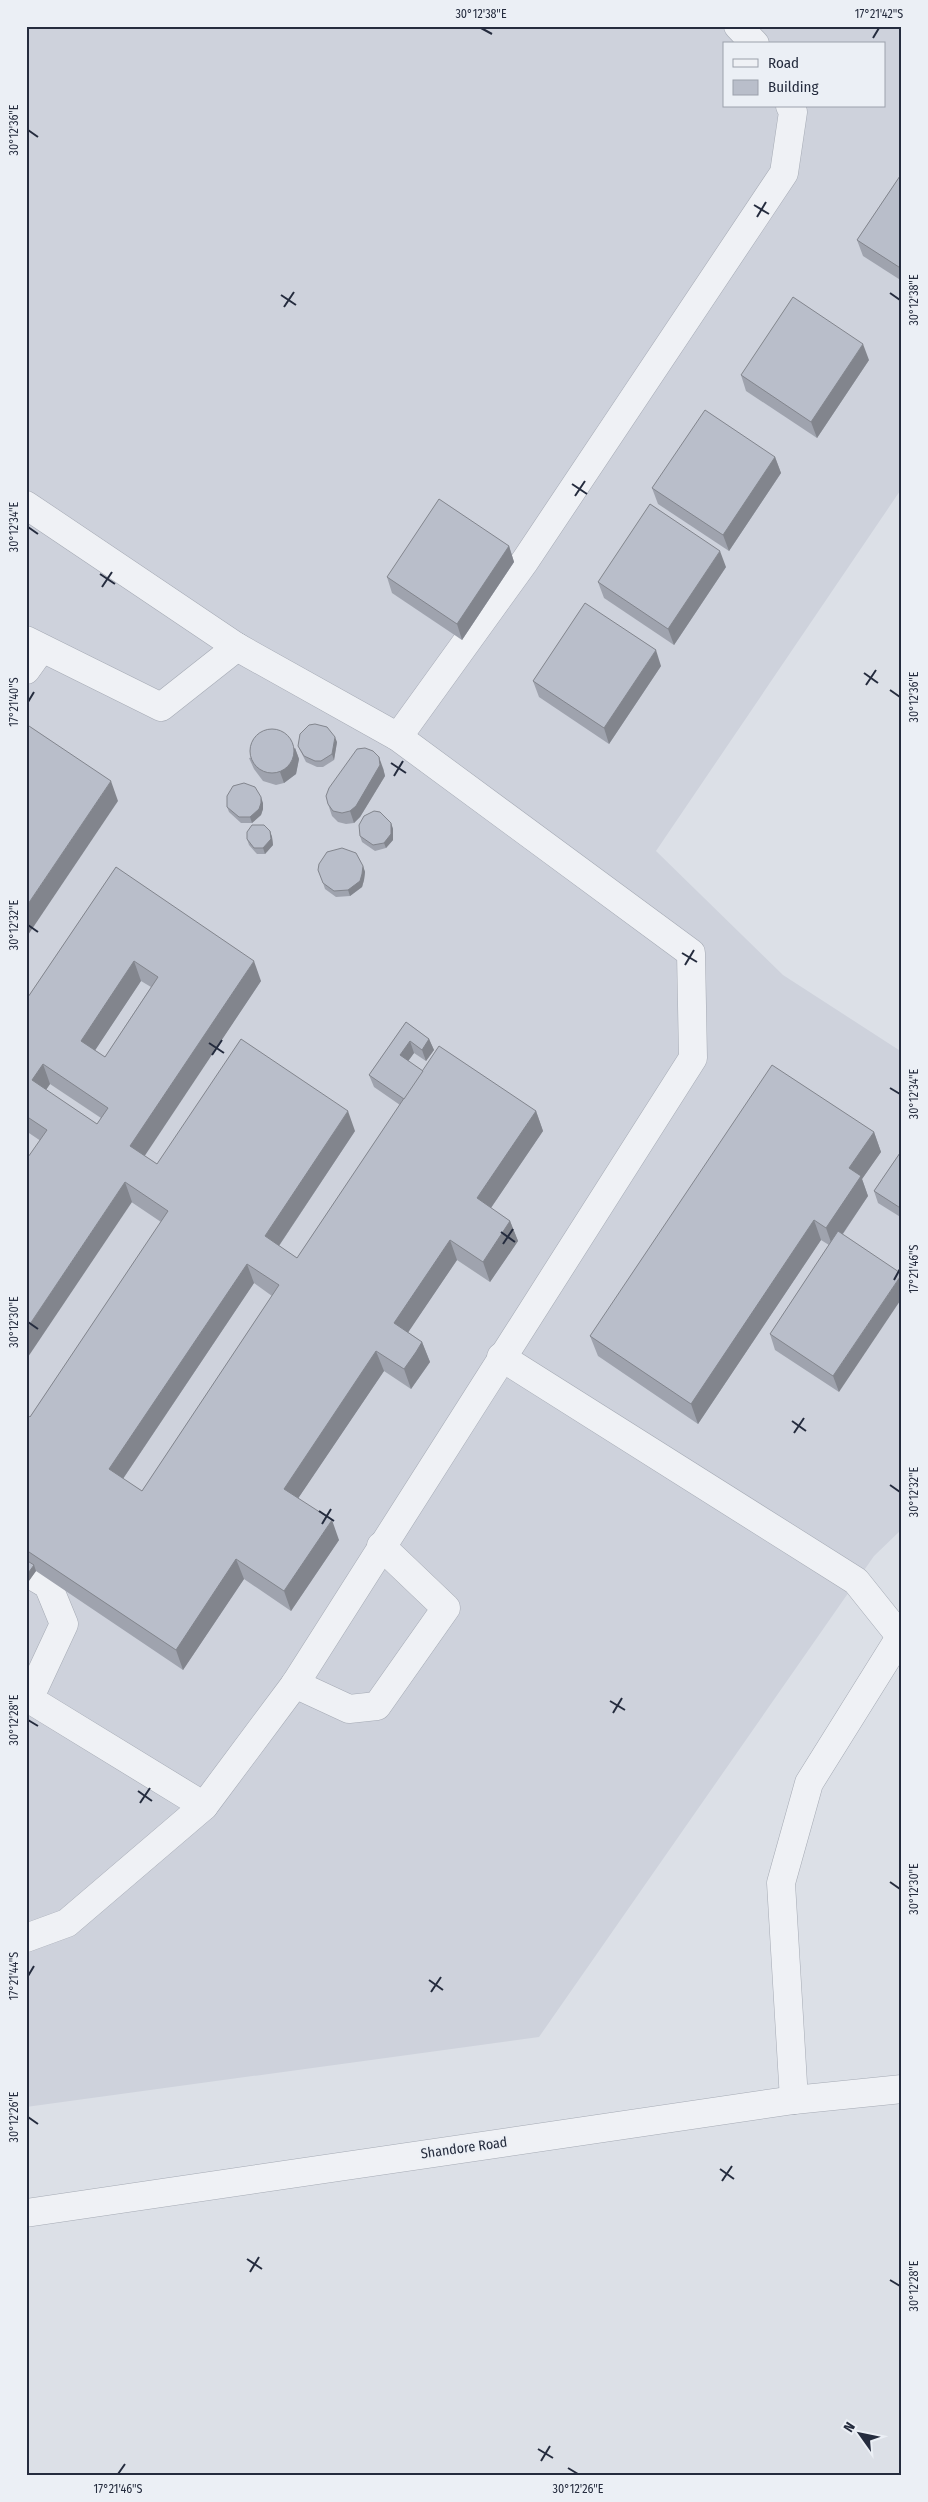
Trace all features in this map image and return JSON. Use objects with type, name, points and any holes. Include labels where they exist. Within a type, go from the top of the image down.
[{"type":"street","points":[[738,26],[753,42]]},
{"type":"street","points":[[398,737],[525,562],[784,173],[793,112],[791,108]]},
{"type":"street","points":[[26,505],[238,647],[398,737],[691,953],[692,1058],[295,1684],[204,1806],[68,1923],[26,1938]]},
{"type":"street","points":[[31,653],[161,707],[238,647]]},
{"type":"street","points":[[501,1357],[856,1581],[901,1635],[809,1783],[781,1882],[794,2100]]},
{"type":"street","points":[[295,1684],[349,1709],[377,1706],[446,1608],[381,1546]]},
{"type":"street","points":[[26,1572],[48,1585],[64,1624],[28,1698],[204,1806]]},
{"type":"street","name":"Shandore Road","points":[[26,2213],[794,2100],[902,2089]]},
{"type":"shaded area","points":[[26,26],[902,26],[902,488],[656,851],[783,975],[902,1052],[902,1529],[874,1556],[539,2037],[26,2107]]},
{"type":"building","points":[[902,173],[902,269],[857,240]]},
{"type":"building","points":[[793,297],[863,344],[811,422],[741,375]]},
{"type":"building","points":[[705,410],[775,457],[723,535],[652,488]]},
{"type":"building","points":[[439,499],[509,546],[457,624],[387,577]]},
{"type":"building","points":[[650,504],[720,551],[668,629],[598,582]]},
{"type":"building","points":[[585,603],[656,650],[604,728],[533,681]]},
{"type":"building","points":[[26,724],[111,781],[26,907]]},
{"type":"building","points":[[315,724],[327,727],[335,737],[332,754],[321,761],[315,761],[304,756],[298,746],[300,734],[309,725]]},
{"type":"building","points":[[276,729],[288,735],[293,742],[293,760],[288,767],[281,772],[268,773],[260,770],[253,763],[250,747],[253,739],[260,732]]},
{"type":"building","points":[[365,748],[373,751],[379,757],[380,765],[356,806],[350,811],[342,813],[333,811],[328,804],[326,796],[329,788],[357,749]]},
{"type":"building","points":[[244,783],[255,787],[261,797],[259,809],[250,817],[239,817],[227,807],[227,796],[233,786]]},
{"type":"building","points":[[374,811],[380,812],[391,823],[391,834],[384,843],[373,845],[360,836],[359,825],[364,816]]},
{"type":"building","points":[[252,825],[264,825],[270,831],[271,839],[263,848],[254,848],[247,839],[247,832]]},
{"type":"building","points":[[342,848],[356,853],[363,866],[362,874],[360,881],[348,890],[334,891],[323,883],[318,870],[319,864],[327,852]]},
{"type":"building","points":[[116,867],[254,961],[130,1146],[157,1164],[241,1039],[348,1111],[265,1236],[297,1258],[439,1046],[536,1111],[477,1198],[510,1221],[483,1262],[450,1240],[394,1323],[422,1342],[416,1352],[404,1369],[376,1351],[284,1489],[332,1520],[284,1591],[236,1559],[176,1650],[26,1550],[26,1414],[30,1417],[168,1211],[125,1182],[26,1330],[26,1160],[47,1130],[26,1116],[26,1000]],"holes":[[[134,961],[158,977],[105,1057],[81,1041]],[[43,1064],[108,1108],[97,1124],[32,1080]],[[247,1264],[279,1285],[142,1491],[109,1469]]]},
{"type":"building","points":[[406,1022],[429,1039],[422,1050],[410,1041],[400,1055],[423,1071],[404,1099],[369,1075]]},
{"type":"building","points":[[772,1065],[874,1132],[849,1168],[861,1176],[826,1228],[814,1220],[691,1404],[590,1336]]},
{"type":"building","points":[[902,1150],[902,1209],[874,1191]]},
{"type":"building","points":[[838,1231],[902,1274],[833,1376],[770,1334]]},
{"type":"building","points":[[26,1560],[34,1565],[26,1576]]}]
